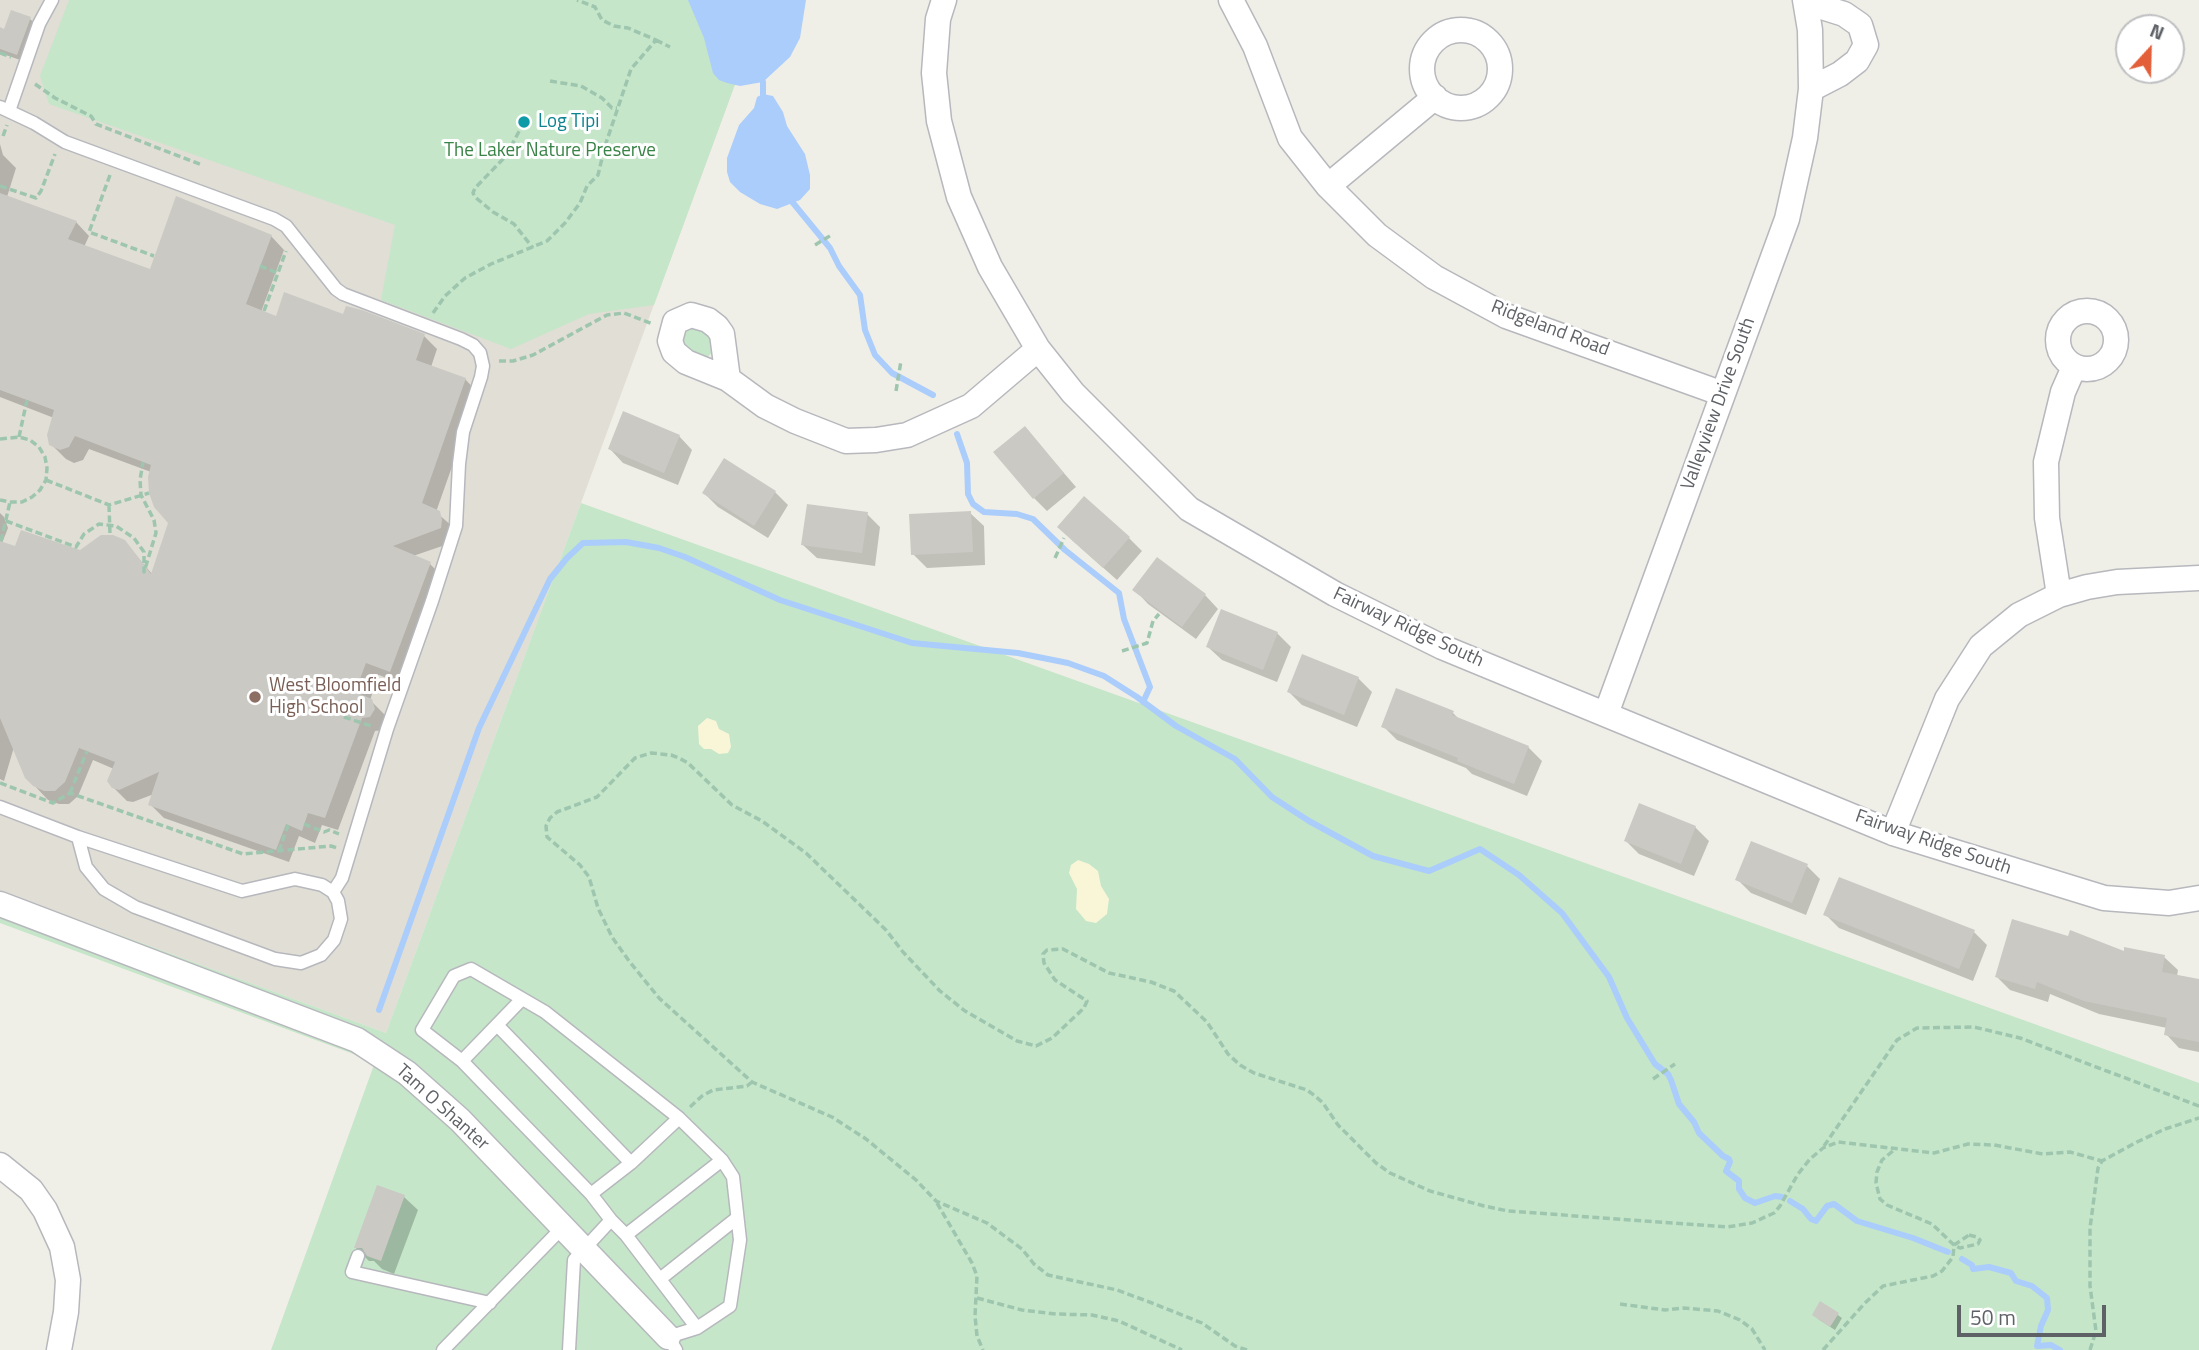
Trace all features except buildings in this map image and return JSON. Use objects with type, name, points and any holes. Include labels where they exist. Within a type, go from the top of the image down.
[{"type":"street","name":"Fairway Ridge South","points":[[944,0],[938,19],[934,73],[939,121],[959,197],[989,267],[1038,349],[1073,393],[1189,509],[1335,594],[1442,647],[1893,833],[2104,898],[2169,903],[2199,898]]},
{"type":"street","name":"Ridgeland Road","points":[[1231,0],[1255,46],[1290,138],[1328,186],[1377,234],[1434,277],[1506,316],[1723,394]]},
{"type":"street","name":"Valleyview Drive South","points":[[1606,714],[1787,219],[1805,138],[1811,89],[1810,30],[1806,1],[1844,14],[1860,25],[1866,45],[1857,61],[1840,74],[1811,89]]},
{"type":"street","points":[[1328,186],[1435,97]]},
{"type":"street","points":[[728,379],[724,367],[722,334],[708,320],[691,315],[675,322],[671,334],[674,352],[686,362],[728,379],[765,406],[795,421],[846,441],[907,435],[971,406],[1038,349]]},
{"type":"street","points":[[2059,595],[2048,519],[2046,462],[2063,392],[2074,367]]},
{"type":"street","points":[[1893,833],[1947,699],[1981,646],[2019,615],[2059,595],[2117,582],[2199,578]]},
{"type":"street","name":"Tam O Shanter","points":[[0,904],[357,1040],[407,1073],[460,1120],[672,1344]]},
{"type":"street","points":[[0,1165],[31,1190],[45,1210],[62,1247],[68,1280],[59,1350]]},
{"type":"lane","points":[[52,0],[39,24],[22,75],[5,109],[60,139],[174,184],[274,219],[286,226],[336,289],[472,345],[483,361],[481,377],[463,432],[458,464],[456,526],[386,732],[351,853],[342,878],[333,892]]},
{"type":"lane","points":[[0,807],[78,838],[242,891],[295,879],[321,885],[333,892],[338,901],[341,919],[334,940],[321,955],[301,963],[275,959],[135,906],[104,889],[86,866],[78,838]]},
{"type":"lane","points":[[672,1344],[697,1328],[730,1306],[740,1240],[733,1177],[722,1160],[679,1118],[545,1012],[471,969],[454,976],[422,1030],[462,1061],[591,1194],[697,1328]]},
{"type":"lane","points":[[462,1061],[522,999]]},
{"type":"lane","points":[[497,1025],[631,1163]]},
{"type":"lane","points":[[591,1194],[631,1163],[679,1118]]},
{"type":"lane","points":[[626,1235],[722,1160]]},
{"type":"lane","points":[[660,1279],[737,1218]]},
{"type":"lane","points":[[569,1350],[574,1260],[611,1220]]},
{"type":"lane","points":[[443,1350],[563,1227]]},
{"type":"lane","points":[[358,1256],[352,1272],[490,1303]]},
{"type":"path","points":[[577,0],[595,6],[603,20],[614,26],[628,28],[670,47]]},
{"type":"path","points":[[427,325],[445,296],[465,278],[547,241],[565,223],[580,203],[587,186],[598,175],[605,145],[632,69],[656,40]]},
{"type":"path","points":[[22,75],[55,98],[91,116],[96,124],[202,165]]},
{"type":"path","points":[[550,81],[581,86],[602,98],[612,108],[617,108]]},
{"type":"path","points":[[524,122],[506,156],[473,193],[493,212],[514,224],[533,248]]},
{"type":"path","points":[[0,186],[36,198],[60,139]]},
{"type":"path","points":[[111,170],[89,232],[154,256]]},
{"type":"path","points":[[815,244],[833,234]]},
{"type":"path","points":[[264,311],[287,248],[292,244]]},
{"type":"path","points":[[260,266],[278,273]]},
{"type":"path","points":[[483,361],[513,361],[533,355],[607,315],[624,313],[671,334]]},
{"type":"path","points":[[896,391],[901,360]]},
{"type":"path","points":[[19,437],[26,400]]},
{"type":"path","points":[[0,439],[19,437],[30,440],[39,447],[47,468],[46,480],[32,497],[22,502],[0,500]]},
{"type":"path","points":[[6,521],[76,547],[84,534],[99,524],[109,524],[134,538],[144,552],[144,572],[156,533],[154,520],[141,495],[143,462]]},
{"type":"path","points":[[46,480],[109,505],[149,493]]},
{"type":"path","points":[[1,541],[10,502]]},
{"type":"path","points":[[109,505],[110,535]]},
{"type":"path","points":[[1055,558],[1064,538]]},
{"type":"path","points":[[1122,651],[1142,646],[1150,638],[1151,626],[1159,614]]},
{"type":"path","points":[[344,717],[386,732]]},
{"type":"path","points":[[0,783],[53,803],[70,793],[87,751]]},
{"type":"path","points":[[983,1350],[977,1336],[975,1316],[977,1276],[936,1201],[916,1180],[855,1132],[832,1118],[752,1082],[659,998],[612,937],[598,908],[589,877],[580,865],[547,837],[545,832],[550,818],[597,797],[635,758],[650,753],[661,754],[671,755],[688,763],[732,805],[779,832],[833,877],[887,930],[922,974],[950,1000],[1017,1041],[1030,1046],[1043,1044],[1066,1026],[1087,1001],[1055,980],[1047,971],[1043,954],[1053,948],[1063,949],[1109,973],[1151,982],[1174,991],[1207,1022],[1228,1054],[1246,1070],[1307,1090],[1323,1103],[1338,1125],[1376,1163],[1407,1182],[1455,1200],[1508,1211],[1727,1227],[1752,1223],[1774,1213],[1780,1206],[1798,1174],[1823,1148],[1897,1040],[1917,1028],[1974,1027],[2020,1038],[2199,1106]]},
{"type":"path","points":[[70,793],[243,854],[331,846],[351,853]]},
{"type":"path","points":[[304,824],[354,839]]},
{"type":"path","points":[[279,851],[288,825]]},
{"type":"path","points":[[1653,1079],[1675,1064]]},
{"type":"path","points":[[679,1118],[702,1096],[713,1090],[747,1086],[752,1082]]},
{"type":"path","points":[[2091,1350],[2096,1331],[2090,1286],[2090,1228],[2096,1175],[2102,1161],[2165,1129],[2199,1118]]},
{"type":"path","points":[[1823,1148],[1838,1142],[1853,1142],[1894,1150],[1934,1153],[1968,1144],[1982,1144],[2043,1154],[2070,1152],[2102,1161]]},
{"type":"path","points":[[1894,1150],[1882,1160],[1877,1172],[1880,1199],[1887,1205],[1932,1224],[1954,1245],[1960,1248],[1971,1247],[1980,1240],[1969,1235],[1954,1245]]},
{"type":"path","points":[[936,1201],[987,1223],[1022,1250],[1048,1275],[1117,1290],[1152,1303],[1202,1323],[1235,1346],[1247,1350]]},
{"type":"path","points":[[1823,1350],[1873,1293],[1883,1286],[1921,1279],[1942,1271],[1954,1257],[1954,1245]]},
{"type":"path","points":[[977,1298],[1022,1310],[1092,1315],[1119,1321],[1182,1350]]},
{"type":"path","points":[[1620,1304],[1665,1311],[1695,1308],[1718,1311],[1740,1320],[1752,1329],[1765,1350]]},
{"type":"shaded area","name":"West Bloomfield High School","points":[[0,0],[766,0],[386,1033],[0,891]]},
{"type":"green space","name":"The Laker Nature Preserve","points":[[69,0],[766,0],[654,305],[589,314],[511,349],[381,300],[395,225],[49,104],[40,76]]},
{"type":"green space","points":[[692,326],[709,328],[715,349],[707,358],[690,357],[682,338]]},
{"type":"green space","points":[[581,503],[2199,1083],[2199,1350],[271,1350],[375,1062],[0,923],[0,891],[386,1033]]},
{"type":"sand","points":[[707,718],[716,721],[719,729],[729,734],[731,747],[728,753],[719,754],[711,749],[704,749],[699,744],[698,726]]},
{"type":"sand","points":[[1078,860],[1098,871],[1101,886],[1109,899],[1107,914],[1096,923],[1086,921],[1076,909],[1077,889],[1069,873],[1071,865]]},
{"type":"water","points":[[688,0],[806,0],[800,38],[790,57],[763,82],[740,86],[727,83],[719,80],[713,73],[704,38]]},
{"type":"water","points":[[763,94],[773,96],[783,112],[787,126],[805,154],[810,175],[810,189],[800,200],[777,209],[760,204],[740,192],[730,182],[727,172],[727,158],[739,125],[754,108],[757,97]]},
{"type":"waterway","points":[[763,82],[763,101]]},
{"type":"waterway","points":[[789,198],[830,248],[860,295],[865,330],[875,355],[892,373],[933,395]]},
{"type":"waterway","points":[[957,434],[967,463],[968,494],[973,504],[984,512],[1017,514],[1033,519],[1065,550],[1119,593],[1124,619],[1150,687],[1143,702]]},
{"type":"waterway","points":[[379,1010],[479,728],[550,579],[583,543],[626,542],[659,548],[685,557],[780,600],[912,643],[1018,653],[1068,663],[1104,676],[1176,726],[1235,759],[1272,797],[1373,856],[1429,871],[1480,849],[1519,875],[1562,913],[1609,977],[1627,1018],[1655,1064],[1668,1074],[1679,1104],[1694,1122],[1699,1133],[1729,1159],[1726,1171],[1739,1181],[1739,1189],[1745,1198],[1755,1203],[1775,1196],[1782,1197]]},
{"type":"waterway","points":[[1790,1201],[1816,1221],[1827,1206],[1834,1204],[1857,1221],[1948,1252]]},
{"type":"waterway","points":[[1962,1259],[1972,1265],[1973,1269],[1989,1267],[2011,1273],[2016,1281],[2032,1286],[2047,1298],[2048,1310],[2037,1346],[2051,1345],[2060,1350]]},
{"type":"place","name":"Log Tipi","points":[[524,122]]},
{"type":"place","name":"West Bloomfield High School","points":[[255,697]]}]
